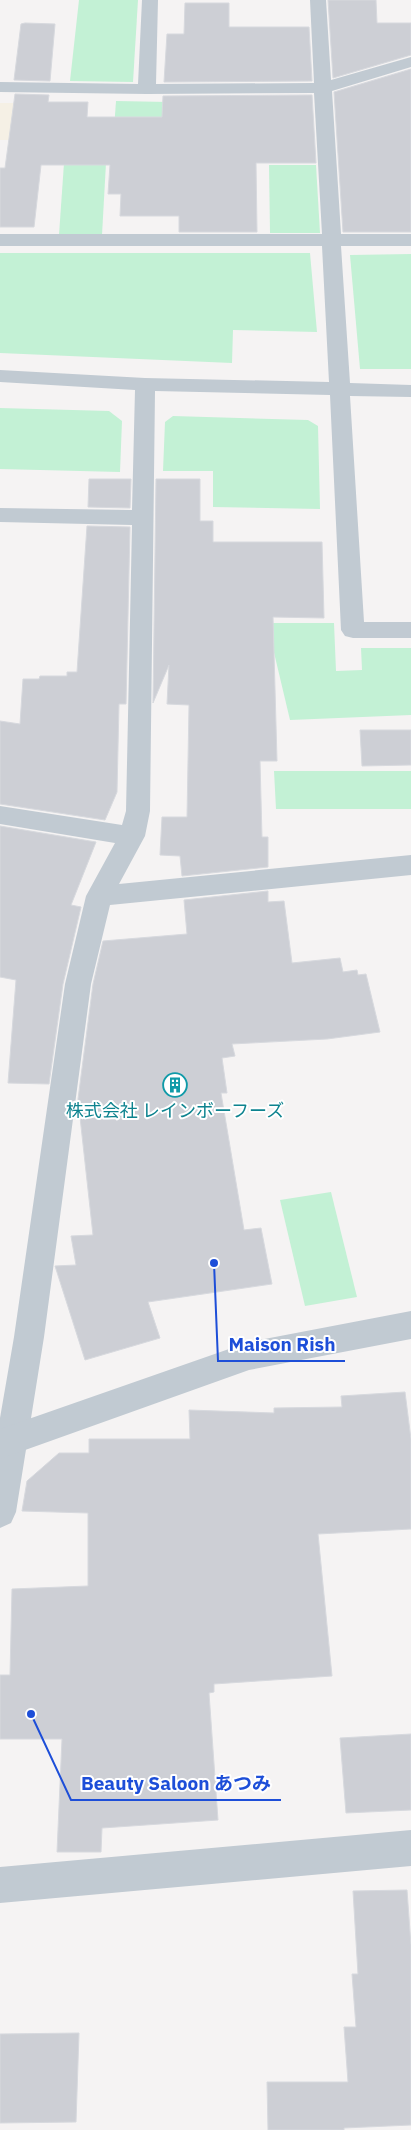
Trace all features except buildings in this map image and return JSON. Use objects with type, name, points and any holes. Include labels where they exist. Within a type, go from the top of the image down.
[{"type":"street","points":[[147,90],[150,0]]},
{"type":"street","points":[[318,0],[353,630],[411,630]]},
{"type":"street","points":[[0,87],[147,90],[324,88],[411,62]]},
{"type":"street","points":[[0,240],[411,240]]},
{"type":"street","points":[[0,376],[145,384],[411,391]]},
{"type":"street","points":[[0,1512],[6,1442],[29,1338],[78,984],[100,896],[132,836],[138,810],[145,384]]},
{"type":"street","points":[[0,515],[143,518]]},
{"type":"street","points":[[0,814],[132,836]]},
{"type":"street","points":[[100,896],[411,865]]},
{"type":"street","points":[[6,1442],[248,1356],[411,1325]]},
{"type":"street","points":[[0,1885],[411,1848]]},
{"type":"green space","points":[[79,0],[138,0],[133,82],[70,81]]},
{"type":"green space","points":[[116,101],[169,102],[166,172],[111,172]]},
{"type":"green space","points":[[64,163],[106,163],[102,235],[59,235]]},
{"type":"green space","points":[[269,165],[316,165],[320,233],[270,233]]},
{"type":"green space","points":[[0,253],[310,253],[317,332],[233,330],[232,363],[0,353]]},
{"type":"green space","points":[[411,254],[411,369],[360,369],[350,255]]},
{"type":"green space","points":[[0,408],[109,411],[122,421],[120,472],[0,469]]},
{"type":"green space","points":[[173,416],[308,420],[318,426],[320,509],[213,507],[213,471],[163,471],[165,422]]},
{"type":"green space","points":[[267,623],[334,623],[336,671],[362,670],[361,648],[411,648],[411,715],[290,720]]},
{"type":"green space","points":[[274,771],[411,771],[411,809],[276,809]]},
{"type":"green space","points":[[331,1192],[357,1297],[305,1306],[280,1200]]},
{"type":"sand","points":[[0,103],[57,103],[53,140],[0,140]]},
{"type":"place","name":"株式会社 レインボーフーズ","points":[[175,1085]]},
{"type":"place","name":"Maison Rish","points":[[214,1263]]},
{"type":"place","name":"Beauty Saloon あつみ","points":[[31,1714]]}]
